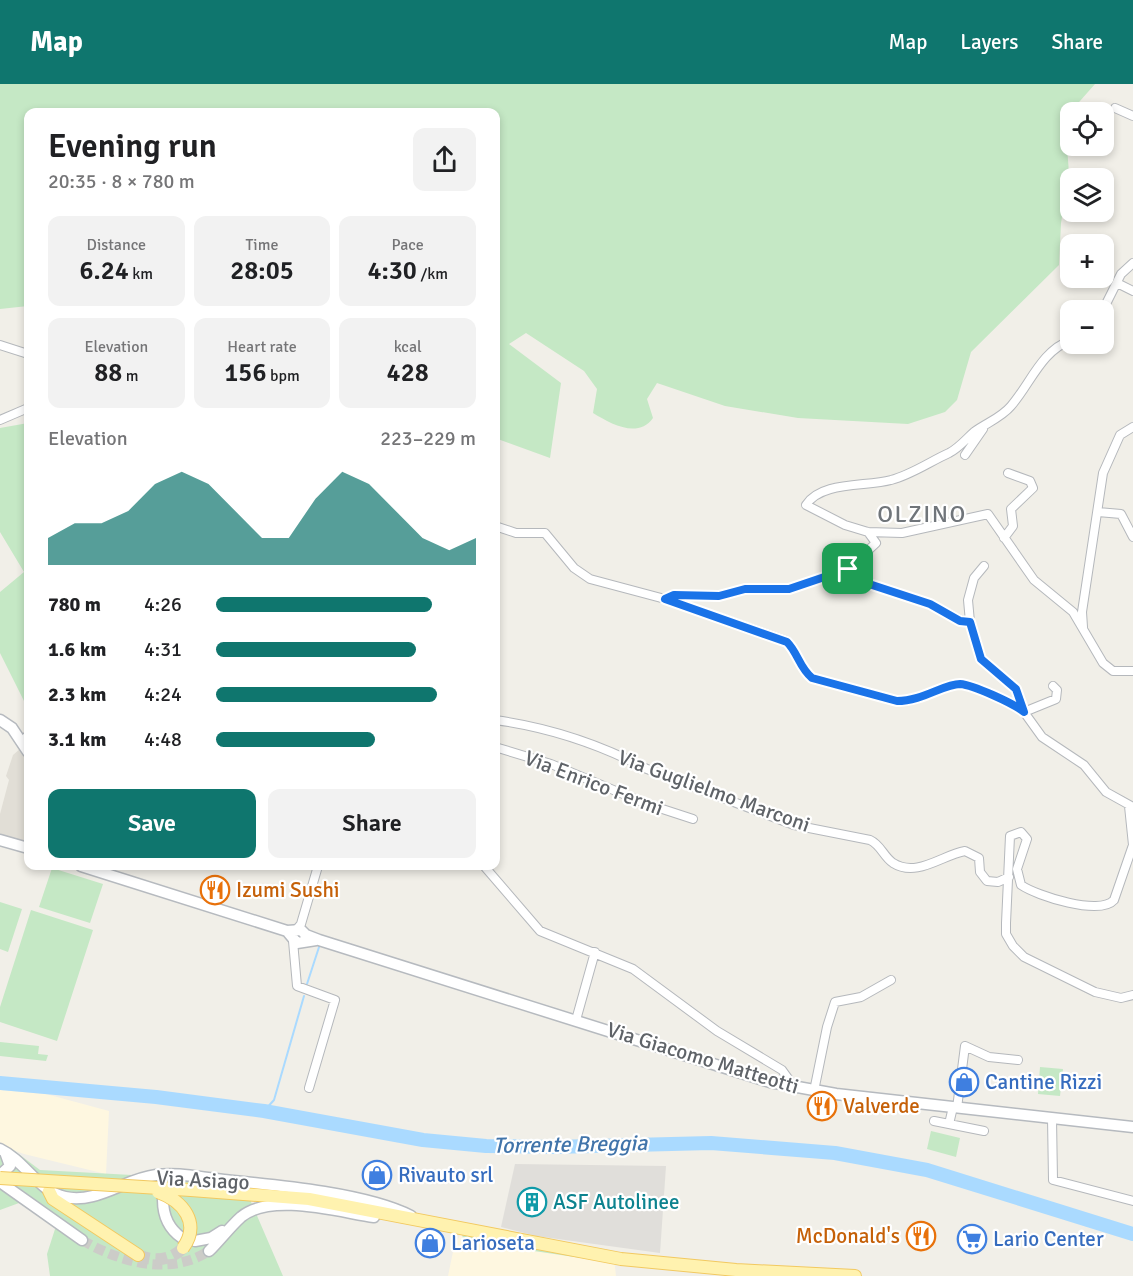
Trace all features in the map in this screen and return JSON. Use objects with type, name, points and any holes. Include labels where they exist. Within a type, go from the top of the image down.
[{"type":"main road","points":[[0,1178],[309,1199],[416,1219]]},
{"type":"main road","points":[[142,1187],[169,1196],[184,1208],[190,1227],[182,1243]]},
{"type":"main road","points":[[49,1191],[53,1199],[138,1255]]},
{"type":"main road","name":"Via Asiago","points":[[416,1219],[614,1258],[780,1274],[801,1271],[855,1276]]},
{"type":"street","points":[[1115,108],[1133,116]]},
{"type":"street","points":[[1108,300],[1121,274],[1133,263]]},
{"type":"street","points":[[1117,283],[1133,291]]},
{"type":"street","points":[[1060,344],[1035,370],[1030,382],[1011,407],[952,451],[893,480],[825,490],[814,495],[806,505],[845,525],[868,532],[902,533],[941,524],[952,524],[984,513],[1034,580],[1073,612],[1108,669],[1119,673],[1133,671]]},
{"type":"street","points":[[0,345],[24,353]]},
{"type":"street","points":[[0,420],[24,410]]},
{"type":"street","points":[[964,455],[991,422]]},
{"type":"street","points":[[1083,628],[1082,612],[1103,473],[1120,435],[1133,427]]},
{"type":"street","points":[[1004,537],[1013,526],[1011,509],[1034,488],[1030,482],[1008,473]]},
{"type":"street","points":[[1098,512],[1120,514],[1133,537]]},
{"type":"street","points":[[500,527],[516,532],[545,532],[574,568],[590,579],[608,586],[665,599],[787,642],[795,649],[803,670],[812,678],[897,701],[912,701],[960,684],[1024,712],[1056,699],[1057,690],[1053,686]]},
{"type":"street","points":[[665,599],[674,595],[719,596],[745,589],[789,589],[848,569],[876,543],[868,532]]},
{"type":"street","points":[[984,566],[970,588],[968,600],[970,622],[981,659],[1016,689],[1024,712],[1042,737],[1084,765],[1106,792],[1131,807],[1133,845],[1112,903],[1084,905],[1053,900],[1021,885],[1017,869],[1028,842],[1026,836],[1021,832],[1013,833],[1008,840],[1006,934],[1024,957],[1095,992],[1110,997],[1133,995]]},
{"type":"street","points":[[848,569],[863,582],[930,604],[960,621],[970,622]]},
{"type":"street","points":[[0,720],[24,737]]},
{"type":"street","name":"Via Guglielmo Marconi","points":[[500,721],[532,725],[606,751],[794,825],[870,840],[877,843],[890,861],[899,866],[920,867],[965,851],[976,854],[979,858],[980,872],[987,881],[998,882],[1009,877]]},
{"type":"street","name":"Via Enrico Fermi","points":[[500,749],[551,764],[647,804],[693,819]]},
{"type":"street","points":[[0,840],[24,847]]},
{"type":"street","points":[[105,870],[297,935]]},
{"type":"street","points":[[309,1088],[335,1000],[297,986],[297,935],[306,926],[302,919],[317,870]]},
{"type":"street","points":[[488,870],[540,931],[633,969],[717,1031],[782,1070],[795,1088]]},
{"type":"street","name":"Via Giacomo Matteotti","points":[[297,935],[795,1088],[1133,1127]]},
{"type":"street","points":[[576,1020],[595,952]]},
{"type":"street","points":[[814,1091],[827,1027],[835,1002],[861,997],[891,980]]},
{"type":"street","points":[[949,1124],[955,1107],[964,1046],[989,1057],[1018,1060]]},
{"type":"street","points":[[1052,1118],[1053,1180],[1133,1201]]},
{"type":"street","points":[[934,1121],[984,1131]]},
{"type":"street","points":[[3,1151],[9,1166],[0,1178],[82,1239]]},
{"type":"street","name":"Via Asiago","points":[[3,1151],[49,1191],[63,1197],[88,1199],[142,1177],[164,1174],[319,1192],[399,1210],[416,1219]]},
{"type":"street","points":[[181,1180],[195,1177]]},
{"type":"street","points":[[164,1200],[170,1226],[182,1243]]},
{"type":"street","name":"Via Asiago","points":[[209,1251],[242,1216],[264,1207],[283,1205],[398,1220],[416,1219]]},
{"type":"street","points":[[195,1241],[211,1238],[242,1216]]},
{"type":"shaded area","points":[[20,749],[24,756],[24,841],[0,835],[0,814],[9,780],[6,776],[13,755]]},
{"type":"shaded area","points":[[0,1090],[46,1094],[109,1111],[106,1174],[24,1154],[0,1145]]},
{"type":"shaded area","points":[[515,1164],[666,1166],[660,1253],[536,1236],[501,1227]]},
{"type":"shaded area","points":[[463,1229],[614,1258],[616,1276],[448,1276],[454,1247]]},
{"type":"green space","points":[[0,84],[1095,84],[1079,102],[1060,102],[1060,156],[1068,156],[1069,168],[1060,168],[1059,265],[971,352],[957,400],[945,412],[908,424],[798,418],[725,406],[657,383],[647,399],[653,418],[640,428],[632,429],[616,425],[593,413],[597,389],[584,371],[526,333],[509,344],[561,383],[550,458],[500,440],[500,108],[24,108],[24,306],[0,309]]},
{"type":"green space","points":[[24,424],[24,572],[0,532],[0,428]]},
{"type":"green space","points":[[24,572],[24,701],[0,653],[0,592]]},
{"type":"green space","points":[[51,870],[58,870],[103,884],[90,923],[39,907]]},
{"type":"green space","points":[[0,902],[22,909],[8,952],[0,949]]},
{"type":"green space","points":[[31,910],[93,930],[57,1041],[0,1022],[0,1007]]},
{"type":"green space","points":[[0,1042],[39,1046],[38,1054],[48,1055],[46,1061],[0,1056]]},
{"type":"green space","points":[[1040,1067],[1063,1069],[1060,1096],[1038,1094]]},
{"type":"green space","points":[[931,1131],[960,1138],[956,1157],[927,1149]]},
{"type":"green space","points":[[0,1145],[12,1149],[40,1170],[242,1181],[283,1276],[50,1276],[47,1254],[56,1226],[19,1203],[0,1210]]},
{"type":"green space","points":[[462,1235],[519,1246],[518,1249],[463,1238]]},
{"type":"green space","points":[[534,1248],[608,1262],[534,1251]]},
{"type":"waterway","points":[[307,984],[320,944]]},
{"type":"waterway","points":[[264,1111],[274,1100],[304,996]]},
{"type":"waterway","name":"Torrente Breggia","points":[[0,1083],[156,1097],[264,1111],[423,1140],[486,1146],[553,1147],[711,1143],[835,1153],[927,1170],[1133,1234]]},
{"type":"tunnel","points":[[82,1240],[113,1255],[146,1264],[178,1263],[194,1259],[209,1251]]},
{"type":"tunnel","points":[[138,1255],[150,1259],[162,1259],[173,1256],[183,1248]]},
{"type":"place","name":"Izumi Sushi","points":[[215,890]]},
{"type":"place","name":"Cantine Rizzi","points":[[964,1082]]},
{"type":"place","name":"Valverde","points":[[822,1106]]},
{"type":"place","name":"Rivauto srl","points":[[377,1175]]},
{"type":"place","name":"ASF Autolinee","points":[[532,1202]]},
{"type":"place","name":"McDonald's","points":[[921,1236]]},
{"type":"place","name":"Lario Center","points":[[972,1239]]},
{"type":"place","name":"Larioseta","points":[[430,1243]]},
{"type":"district","name":"OLZINO","points":[[922,514]]},
{"type":"route","points":[[848,569],[863,582],[930,604],[960,621],[970,622],[981,659],[985,665],[1012,684],[1019,694],[1024,712],[960,684],[912,701],[897,701],[812,678],[803,670],[795,649],[787,642],[665,599],[674,595],[719,596],[745,589],[789,589],[848,569]]}]
